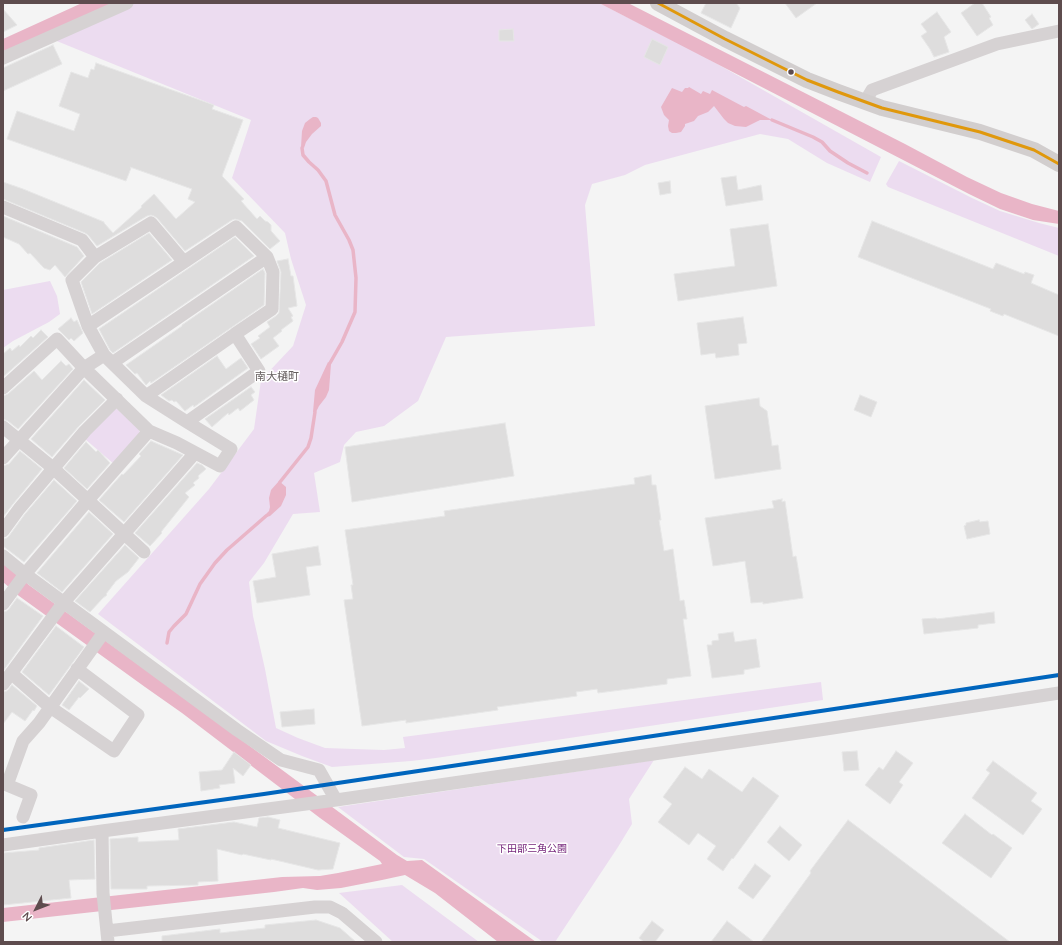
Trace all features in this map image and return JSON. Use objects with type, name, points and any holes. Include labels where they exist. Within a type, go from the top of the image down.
[{"type":"main road","points":[[658,3],[725,40],[780,67],[838,92],[882,108],[980,132],[1034,150],[1059,164]]},
{"type":"street","points":[[3,58],[128,3]]},
{"type":"street","points":[[865,102],[872,90],[997,44],[1059,31]]},
{"type":"street","points":[[3,207],[82,240],[95,257]]},
{"type":"street","points":[[3,388],[57,339],[148,431],[177,443],[220,466],[231,450],[146,396],[108,359],[88,326],[72,280],[95,257],[150,223],[184,262]]},
{"type":"street","points":[[88,326],[236,227],[267,257],[273,272],[272,309],[146,396]]},
{"type":"street","points":[[3,458],[84,368],[108,359],[267,257]]},
{"type":"street","points":[[187,422],[259,371],[234,334]]},
{"type":"street","points":[[3,531],[53,468],[85,431],[116,399]]},
{"type":"street","points":[[3,426],[53,468],[144,552]]},
{"type":"street","points":[[5,595],[25,574],[148,431]]},
{"type":"street","points":[[77,669],[138,715],[114,751],[7,679],[64,602],[196,453]]},
{"type":"street","points":[[3,556],[25,574],[237,730],[281,760],[319,770],[336,800]]},
{"type":"street","points":[[23,817],[31,795],[5,785],[23,741],[39,723],[104,632]]},
{"type":"street","points":[[3,845],[336,800],[818,730],[1059,693]]},
{"type":"street","points":[[102,831],[103,893],[108,936],[315,907],[330,907],[342,913],[376,942]]},
{"type":"green space","points":[[104,3],[599,3],[698,53],[881,157],[870,182],[827,163],[788,139],[760,134],[645,165],[625,175],[592,184],[585,205],[595,326],[446,337],[418,401],[384,426],[356,432],[344,445],[340,462],[314,473],[320,512],[293,514],[264,563],[249,582],[253,616],[276,728],[325,748],[384,750],[405,748],[403,737],[821,682],[823,700],[436,758],[332,767],[266,741],[98,614],[209,489],[254,429],[261,380],[293,346],[306,305],[291,259],[285,233],[232,178],[251,120],[37,33]]},
{"type":"green space","points":[[899,161],[1000,211],[1059,228],[1059,256],[888,187],[886,184]]},
{"type":"green space","points":[[50,281],[57,296],[60,314],[49,322],[3,348],[3,290]]},
{"type":"green space","points":[[112,409],[117,409],[139,427],[140,434],[114,464],[85,439]]},
{"type":"green space","name":"下田部三角公園","points":[[654,760],[629,799],[632,824],[555,942],[543,942],[424,859],[404,857],[338,807]]},
{"type":"green space","points":[[402,885],[479,942],[393,942],[339,893]]},
{"type":"shaded area","points":[[82,3],[114,3],[3,53],[3,39]]},
{"type":"shaded area","points":[[599,3],[628,3],[967,177],[1001,193],[1032,204],[1059,211],[1059,224],[1033,220],[1000,209]]},
{"type":"shaded area","points":[[689,87],[701,94],[703,91],[710,94],[712,90],[772,120],[760,120],[746,127],[735,126],[728,123],[714,106],[708,112],[698,116],[694,121],[685,124],[681,132],[672,133],[669,131],[669,120],[664,115],[661,107],[672,88],[682,92],[685,88]]},
{"type":"shaded area","points":[[313,117],[318,118],[321,126],[312,134],[306,142],[304,148],[301,147],[302,131],[305,123]]},
{"type":"shaded area","points":[[328,362],[331,364],[329,390],[316,412],[313,412],[315,390]]},
{"type":"shaded area","points":[[279,481],[286,487],[286,495],[281,506],[267,517],[265,515],[269,511],[270,507],[269,498],[271,490]]},
{"type":"shaded area","points":[[3,562],[29,585],[397,855],[407,861],[422,860],[536,942],[498,942],[435,893],[405,875],[341,888],[317,890],[303,888],[3,922],[3,908],[282,877],[320,876],[382,864],[182,713],[19,596],[3,582]]},
{"type":"building","points":[[706,3],[736,3],[740,8],[731,28],[701,13]]},
{"type":"building","points":[[785,3],[817,3],[796,18]]},
{"type":"building","points":[[975,3],[982,3],[991,17],[989,18],[993,25],[977,36],[961,13]]},
{"type":"building","points":[[3,9],[17,25],[3,32]]},
{"type":"building","points":[[937,12],[951,32],[944,37],[949,52],[934,57],[921,36],[927,32],[921,24]]},
{"type":"building","points":[[1032,14],[1039,24],[1032,29],[1025,20]]},
{"type":"building","points":[[513,29],[514,41],[499,41],[499,30]]},
{"type":"building","points":[[652,39],[668,47],[660,65],[644,57]]},
{"type":"building","points":[[53,45],[62,64],[3,91],[3,68]]},
{"type":"building","points":[[96,63],[214,105],[212,109],[243,120],[222,176],[244,199],[241,201],[257,219],[260,216],[271,225],[271,231],[280,241],[270,249],[242,221],[235,219],[185,251],[157,218],[151,215],[97,246],[85,233],[3,199],[3,182],[104,222],[113,233],[154,194],[176,219],[195,202],[188,199],[192,189],[130,167],[131,168],[126,181],[7,139],[17,111],[74,131],[80,114],[59,106],[71,72],[88,78],[91,69],[94,70]]},
{"type":"building","points":[[736,176],[738,190],[761,185],[763,200],[726,206],[721,178]]},
{"type":"building","points":[[670,181],[671,193],[660,195],[658,183]]},
{"type":"building","points":[[3,216],[77,247],[84,256],[65,277],[55,265],[50,270],[44,268],[19,244],[3,237]]},
{"type":"building","points":[[872,221],[993,269],[996,263],[1024,274],[1025,272],[1034,275],[1031,283],[1059,295],[1059,336],[1004,314],[1003,316],[990,311],[991,309],[858,257]]},
{"type":"building","points":[[768,224],[777,286],[678,301],[674,274],[735,266],[730,229]]},
{"type":"building","points":[[149,233],[172,260],[92,314],[81,282],[100,263]]},
{"type":"building","points":[[235,237],[254,256],[113,353],[110,350],[99,329]]},
{"type":"building","points":[[288,259],[291,276],[293,276],[297,306],[288,308],[293,316],[291,317],[293,321],[273,338],[279,346],[261,359],[251,344],[260,338],[258,336],[270,327],[267,322],[279,313],[281,272],[277,261]]},
{"type":"building","points":[[263,269],[265,273],[264,305],[151,383],[150,381],[146,385],[137,373],[135,374],[126,365],[182,325]]},
{"type":"building","points":[[743,317],[747,343],[738,344],[739,355],[716,358],[715,353],[701,355],[697,323]]},
{"type":"building","points":[[71,318],[74,322],[77,320],[83,333],[74,341],[71,338],[69,340],[58,329]]},
{"type":"building","points":[[41,330],[48,337],[3,377],[3,354],[10,348],[12,351],[19,345],[20,347],[31,336],[33,338]]},
{"type":"building","points":[[217,356],[226,369],[241,358],[248,368],[194,407],[193,405],[185,411],[176,401],[169,401],[161,395]]},
{"type":"building","points":[[61,361],[66,366],[69,364],[73,369],[18,429],[3,419],[3,396],[8,394],[34,371],[42,380]]},
{"type":"building","points":[[84,380],[105,400],[79,426],[52,457],[31,439]]},
{"type":"building","points":[[251,387],[255,392],[251,395],[254,400],[240,411],[238,408],[229,415],[228,413],[212,427],[205,419]]},
{"type":"building","points":[[860,395],[877,402],[871,417],[854,410]]},
{"type":"building","points":[[759,398],[760,406],[767,411],[772,446],[778,445],[781,469],[715,479],[705,406]]},
{"type":"building","points":[[505,423],[514,476],[352,502],[345,447]]},
{"type":"building","points":[[151,441],[183,455],[124,522],[99,500],[122,474],[123,475],[141,456],[139,454]]},
{"type":"building","points":[[86,442],[96,452],[98,450],[110,463],[87,489],[64,468]]},
{"type":"building","points":[[20,451],[42,469],[3,517],[3,466],[9,464]]},
{"type":"building","points":[[197,463],[206,469],[193,483],[195,485],[185,493],[189,497],[161,532],[162,533],[150,546],[135,533]]},
{"type":"building","points":[[651,475],[652,485],[656,485],[661,520],[659,520],[664,551],[673,549],[680,601],[684,600],[687,619],[683,619],[691,676],[667,679],[667,684],[598,693],[597,689],[576,692],[577,696],[497,707],[498,710],[406,723],[406,720],[362,726],[344,600],[353,599],[351,585],[353,585],[345,530],[445,516],[444,511],[635,484],[634,478]]},
{"type":"building","points":[[54,480],[77,501],[24,562],[3,546],[3,539],[9,536],[25,514]]},
{"type":"building","points":[[782,499],[782,502],[785,501],[793,557],[796,556],[803,598],[763,604],[763,602],[751,603],[745,561],[713,566],[705,518],[774,508],[772,501]]},
{"type":"building","points":[[89,512],[113,534],[62,592],[37,573]]},
{"type":"building","points":[[979,520],[980,522],[988,521],[990,534],[967,539],[964,526],[966,523]]},
{"type":"building","points":[[125,545],[139,558],[128,572],[116,581],[106,594],[107,595],[90,612],[75,601]]},
{"type":"building","points":[[318,546],[321,565],[306,567],[310,595],[257,603],[253,581],[276,577],[272,554]]},
{"type":"building","points":[[17,598],[43,616],[3,671],[3,612],[9,609]]},
{"type":"building","points":[[994,612],[995,623],[978,625],[978,628],[924,634],[922,619],[937,619]]},
{"type":"building","points":[[56,626],[84,647],[49,695],[22,672]]},
{"type":"building","points":[[733,632],[735,642],[756,639],[760,667],[744,670],[744,674],[712,678],[707,645],[712,645],[712,641],[719,640],[718,634]]},
{"type":"building","points":[[79,681],[89,689],[80,698],[79,697],[69,710],[62,705]]},
{"type":"building","points":[[12,685],[37,706],[25,721],[12,712],[3,724],[3,692],[7,691]]},
{"type":"building","points":[[314,709],[315,724],[282,727],[280,712]]},
{"type":"building","points":[[857,751],[859,770],[844,771],[842,752]]},
{"type":"building","points":[[896,751],[913,763],[899,782],[903,785],[890,804],[865,785],[879,767],[883,770]]},
{"type":"building","points":[[234,752],[251,765],[243,776],[233,768],[235,783],[219,785],[220,788],[201,791],[199,772],[222,770]]},
{"type":"building","points":[[993,761],[1037,793],[1031,801],[1042,809],[1023,835],[972,798],[990,773],[986,770]]},
{"type":"building","points":[[685,767],[702,779],[709,769],[742,792],[753,777],[779,796],[723,871],[707,859],[716,846],[698,833],[689,845],[658,822],[672,804],[663,797]]},
{"type":"building","points":[[965,814],[1012,848],[991,878],[942,843]]},
{"type":"building","points":[[268,817],[280,820],[278,828],[340,843],[333,869],[318,870],[271,859],[242,855],[217,849],[218,881],[198,882],[198,885],[147,886],[147,889],[111,889],[110,839],[138,837],[138,842],[179,840],[178,829],[234,822],[257,827],[259,818]]},
{"type":"building","points":[[848,820],[1010,942],[761,942],[811,873],[810,871]]},
{"type":"building","points":[[780,826],[802,845],[789,861],[767,842]]},
{"type":"building","points":[[94,840],[95,879],[69,880],[71,898],[3,905],[3,853],[39,850],[39,848]]},
{"type":"building","points":[[755,864],[771,876],[753,899],[738,888]]},
{"type":"building","points":[[316,920],[340,928],[356,942],[162,942],[162,936],[220,929],[220,933],[265,928],[265,925]]},
{"type":"building","points":[[652,921],[664,930],[655,942],[644,942],[639,938]]},
{"type":"building","points":[[727,921],[754,942],[711,942]]},
{"type":"waterway","points":[[772,120],[822,142],[830,151],[867,173]]},
{"type":"waterway","points":[[302,148],[303,155],[318,170],[326,181],[335,215],[353,250],[356,278],[355,312],[342,342],[330,363]]},
{"type":"waterway","points":[[280,482],[308,447],[315,412]]},
{"type":"waterway","points":[[167,643],[169,632],[186,614],[200,584],[215,563],[227,550],[266,516]]},
{"type":"transit line","points":[[658,3],[725,39],[807,80],[882,108],[980,132],[1034,150],[1059,164]]},
{"type":"transit line","points":[[3,830],[264,794],[1059,675]]},
{"type":"district","name":"南大樋町","points":[[277,377]]}]
